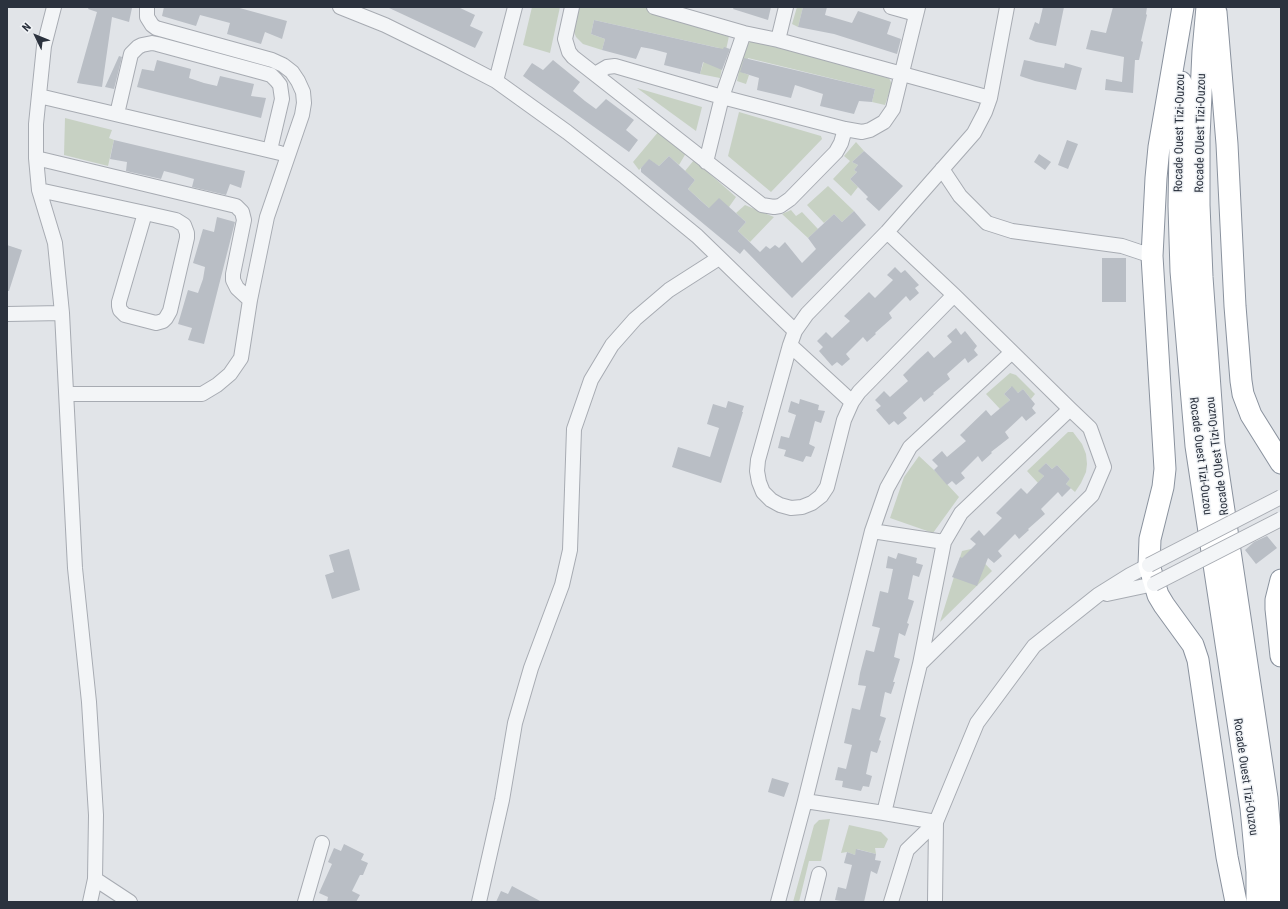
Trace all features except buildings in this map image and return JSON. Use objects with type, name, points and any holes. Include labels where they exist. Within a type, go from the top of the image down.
[{"type":"highway","points":[[1183,7],[1157,163],[1152,256],[1165,469],[1163,487],[1150,539],[1152,575],[1164,605],[1193,645],[1198,660],[1226,852],[1236,902]]},
{"type":"highway","name":"Rocade Ouest Tizi-Ouzou","points":[[1183,7],[1179,191],[1181,272],[1196,446],[1251,808],[1256,856],[1257,902]]},
{"type":"highway","name":"Rocade OUest Tizi-Ouzou","points":[[1207,7],[1203,51],[1199,137],[1199,205],[1202,276],[1214,444],[1267,798],[1276,902]]},
{"type":"highway","points":[[1216,7],[1227,144],[1235,306],[1241,381],[1243,394],[1251,415],[1281,463]]},
{"type":"highway","points":[[1281,580],[1276,600],[1276,609],[1281,656]]},
{"type":"street","points":[[54,7],[44,46],[36,124],[36,158],[39,190],[55,243],[62,313],[75,568],[89,702],[96,815],[95,879],[90,902]]},
{"type":"street","points":[[67,394],[202,394],[217,385],[230,374],[241,358],[250,300],[267,217],[302,115],[304,103],[303,92],[292,72],[283,65],[272,60],[156,28],[147,17],[147,7]]},
{"type":"street","points":[[340,7],[385,25],[442,52],[496,81],[567,132],[625,177],[696,236],[795,331]]},
{"type":"street","points":[[496,81],[515,7]]},
{"type":"street","points":[[572,7],[565,39],[566,46],[573,57],[762,205],[774,207],[780,206],[790,199],[836,152],[841,143],[845,129]]},
{"type":"street","points":[[654,7],[744,33],[778,40],[990,98]]},
{"type":"street","points":[[778,40],[786,7]]},
{"type":"street","points":[[595,74],[607,67],[615,66],[722,97],[845,129],[862,132],[870,130],[884,122],[893,109],[917,10],[891,7]]},
{"type":"street","points":[[954,295],[863,388],[852,402],[844,420],[827,487],[821,496],[812,503],[802,507],[791,508],[780,505],[771,500],[763,492],[759,482],[757,471],[758,460],[795,331],[807,314],[887,232],[974,133],[985,112],[990,98],[1007,7]]},
{"type":"street","points":[[706,162],[722,97],[744,33]]},
{"type":"street","points":[[117,114],[132,54],[142,45],[152,43],[157,44],[264,73],[270,75],[276,80],[280,85],[282,99],[270,150]]},
{"type":"street","points":[[39,96],[288,155]]},
{"type":"street","points":[[36,158],[236,206],[242,212],[244,220],[233,280],[237,288],[250,300]]},
{"type":"street","points":[[942,169],[960,196],[987,223],[1012,231],[1122,246],[1152,256]]},
{"type":"street","points":[[39,190],[145,213],[184,224],[187,233],[170,311],[166,318],[156,323],[125,315],[122,313],[119,306],[145,213]]},
{"type":"street","points":[[887,232],[954,295],[1090,428],[1104,467],[1092,495],[920,664]]},
{"type":"street","points":[[479,902],[502,800],[516,723],[531,668],[562,585],[570,550],[574,428],[591,380],[612,345],[635,319],[669,290],[719,258]]},
{"type":"street","points":[[7,314],[62,313]]},
{"type":"street","points":[[790,345],[852,402]]},
{"type":"street","points":[[778,902],[872,531],[887,488],[910,447],[1012,352]]},
{"type":"street","points":[[884,813],[920,664],[944,542],[961,513],[1070,409]]},
{"type":"street","points":[[935,902],[936,822],[977,723],[1034,646],[1098,595],[1130,575],[1152,575],[1281,497]]},
{"type":"street","points":[[1098,595],[1152,575],[1281,519]]},
{"type":"street","points":[[872,531],[944,542]]},
{"type":"street","points":[[805,800],[936,822]]},
{"type":"street","points":[[890,902],[907,850],[936,822]]},
{"type":"street","points":[[304,902],[322,843]]},
{"type":"street","points":[[471,902],[488,860]]},
{"type":"street","points":[[812,902],[819,874]]},
{"type":"street","points":[[95,879],[130,902]]},
{"type":"green space","points":[[532,7],[560,7],[550,53],[523,45]]},
{"type":"green space","points":[[578,7],[643,7],[725,30],[729,36],[720,78],[700,74],[704,61],[719,48],[594,20],[591,34],[605,39],[602,50],[583,44],[576,37],[572,27]]},
{"type":"green space","points":[[797,7],[803,7],[798,27],[792,24]]},
{"type":"green space","points":[[757,39],[888,76],[892,84],[885,105],[872,102],[875,89],[748,58],[744,73],[749,75],[746,84],[737,81],[744,47]]},
{"type":"green space","points":[[637,88],[702,107],[696,131]]},
{"type":"green space","points":[[739,112],[821,136],[822,139],[771,192],[728,156]]},
{"type":"green space","points":[[65,118],[112,130],[109,138],[114,140],[108,166],[64,155]]},
{"type":"green space","points":[[659,131],[686,153],[679,165],[669,156],[659,166],[649,160],[639,170],[633,162]]},
{"type":"green space","points":[[856,142],[864,151],[852,162],[858,165],[854,170],[857,172],[850,179],[858,187],[851,196],[833,179],[850,161],[844,156]]},
{"type":"green space","points":[[694,160],[736,197],[729,207],[709,208],[688,189],[695,180],[685,171]]},
{"type":"green space","points":[[828,186],[854,211],[842,222],[834,214],[824,223],[807,205]]},
{"type":"green space","points":[[745,205],[774,217],[750,242],[738,231],[746,222],[736,213]]},
{"type":"green space","points":[[791,210],[796,216],[802,212],[818,229],[808,238],[782,214]]},
{"type":"green space","points":[[1010,373],[1016,375],[1035,394],[1031,399],[1023,389],[1018,393],[1011,387],[1004,394],[1010,400],[1000,409],[986,394]]},
{"type":"green space","points":[[1068,432],[1073,432],[1082,444],[1086,454],[1086,472],[1075,492],[1066,484],[1070,479],[1057,465],[1052,469],[1046,463],[1039,471],[1044,476],[1038,483],[1027,471]]},
{"type":"green space","points":[[919,456],[959,497],[933,533],[890,518],[904,477]]},
{"type":"green space","points":[[971,549],[992,571],[940,622],[962,551]]},
{"type":"green space","points":[[830,819],[821,861],[809,861],[799,902],[793,902],[814,825],[819,820]]},
{"type":"green space","points":[[849,825],[881,832],[888,839],[884,848],[875,848],[876,854],[857,849],[855,855],[847,852],[841,853]]}]
